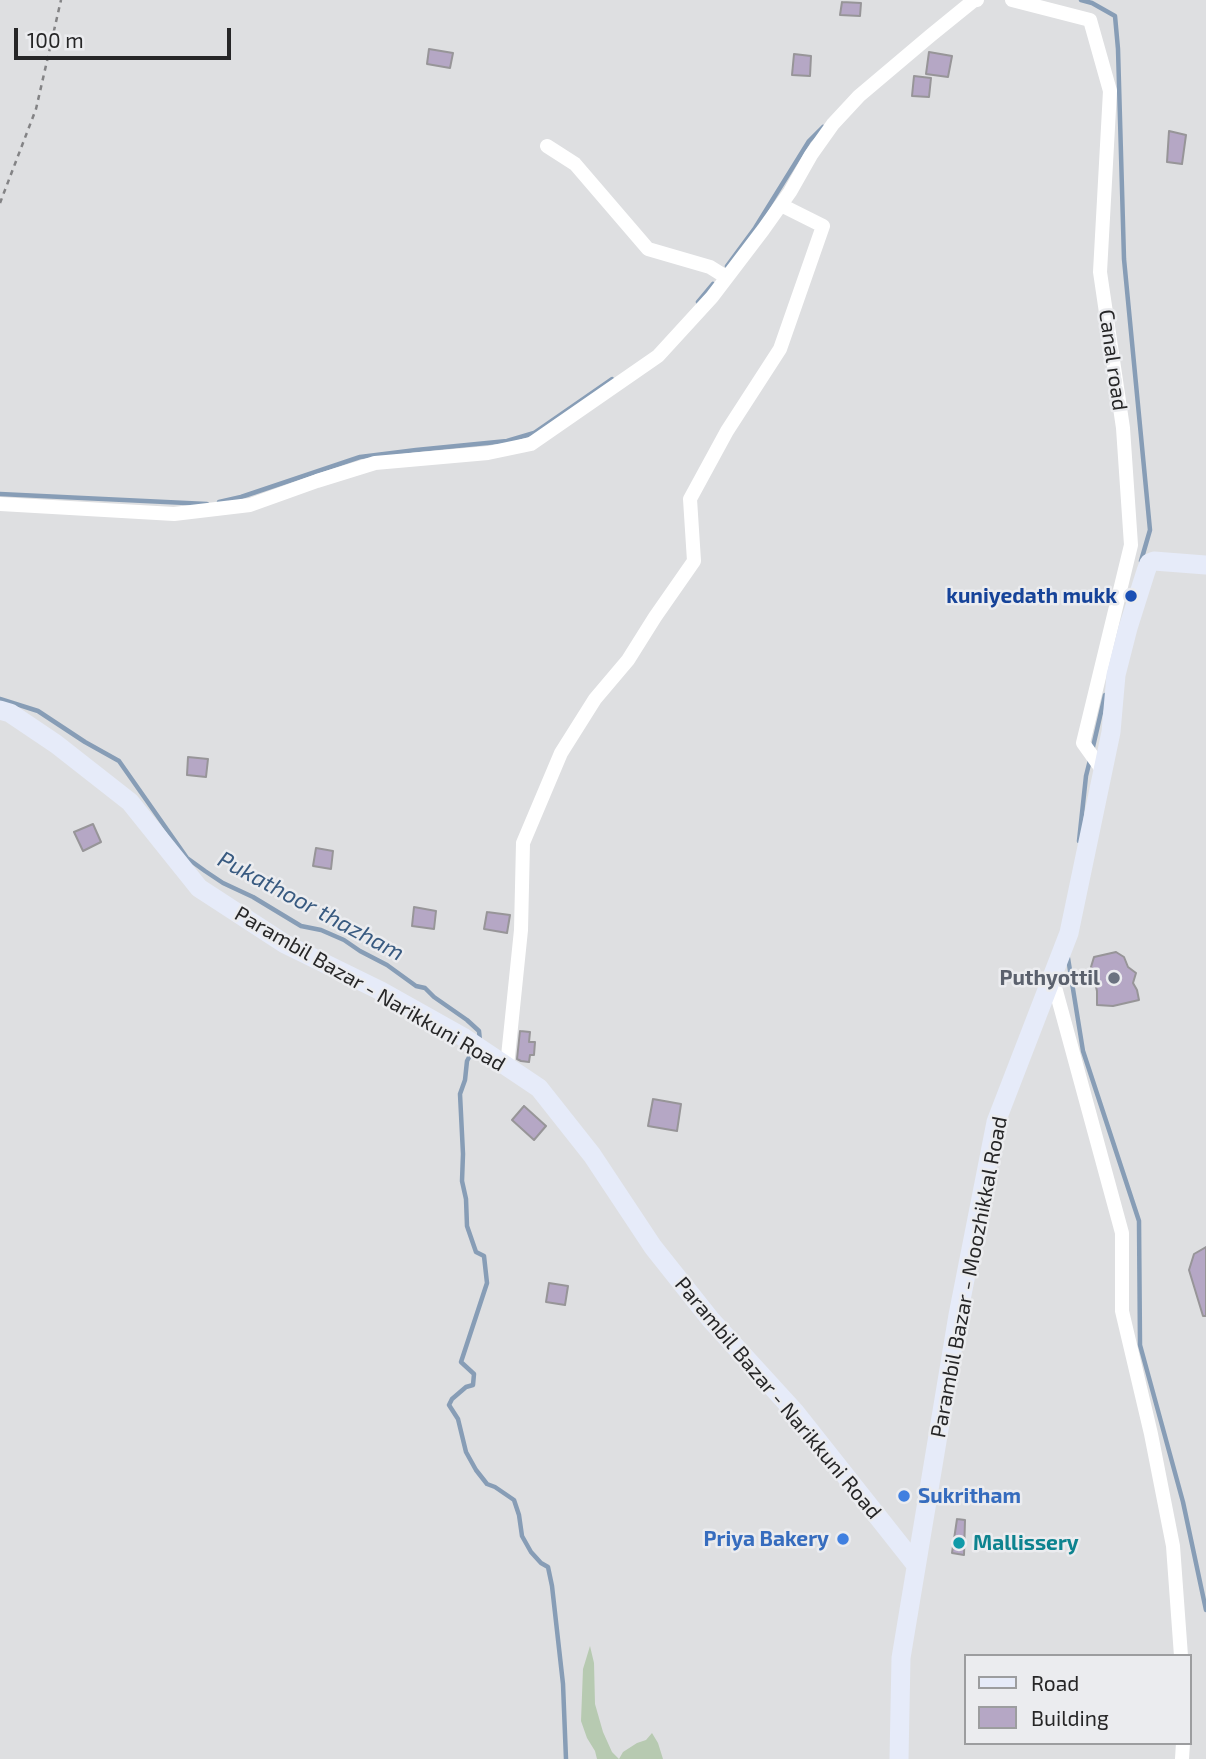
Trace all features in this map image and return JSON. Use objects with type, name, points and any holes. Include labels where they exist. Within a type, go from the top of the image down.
[{"type":"main road","name":"Parambil Bazar - Moozhikkal Road","points":[[899,1759],[901,1658],[958,1315],[996,1122],[1069,933],[1111,732],[1116,675],[1149,563],[1159,560],[1206,565]]},
{"type":"main road","name":"Parambil Bazar - Narikkuni Road","points":[[0,710],[10,713],[56,744],[130,802],[199,888],[285,944],[381,991],[463,1037],[539,1088],[592,1155],[653,1247],[711,1320],[795,1412],[916,1565]]},
{"type":"street","points":[[0,504],[174,514],[250,505],[375,463],[488,453],[531,444],[658,356],[712,297],[781,205],[833,124],[859,96],[977,0]]},
{"type":"street","name":"Canal road","points":[[1012,0],[1090,20],[1110,92],[1100,272],[1123,428],[1131,545],[1083,743],[1103,771]]},
{"type":"street","points":[[547,146],[575,164],[648,248],[710,267],[726,277]]},
{"type":"street","points":[[506,1066],[521,930],[523,843],[561,753],[595,699],[628,660],[694,561],[690,499],[727,431],[780,349],[822,226],[781,205]]},
{"type":"street","points":[[1052,976],[1122,1233],[1122,1311],[1173,1546],[1181,1654]]},
{"type":"path","points":[[0,203],[36,109],[61,0]]},
{"type":"green space","points":[[590,1646],[594,1663],[595,1704],[603,1732],[612,1752],[619,1759],[597,1759],[581,1721],[583,1669]]},
{"type":"green space","points":[[652,1733],[663,1759],[619,1759],[623,1752],[646,1740]]},
{"type":"building","points":[[842,2],[861,3],[860,16],[840,15]]},
{"type":"building","points":[[429,49],[453,53],[450,68],[427,64]]},
{"type":"building","points":[[929,52],[952,56],[948,77],[926,74]]},
{"type":"building","points":[[794,54],[811,56],[810,76],[792,75]]},
{"type":"building","points":[[914,76],[931,78],[929,97],[912,96]]},
{"type":"building","points":[[1169,131],[1186,135],[1182,164],[1167,162]]},
{"type":"building","points":[[188,757],[208,759],[206,777],[187,775]]},
{"type":"building","points":[[93,824],[101,842],[83,851],[74,832]]},
{"type":"building","points":[[316,848],[333,851],[331,869],[313,866]]},
{"type":"building","points":[[414,907],[436,911],[434,929],[412,926]]},
{"type":"building","points":[[487,912],[510,915],[507,933],[484,929]]},
{"type":"building","name":"Puthyottil","points":[[1116,952],[1124,957],[1128,967],[1136,973],[1133,983],[1139,1000],[1113,1006],[1097,1005],[1097,991],[1091,967],[1094,957]]},
{"type":"building","points":[[520,1031],[530,1032],[529,1042],[535,1042],[534,1055],[530,1055],[529,1062],[517,1059]]},
{"type":"building","points":[[653,1099],[681,1104],[677,1131],[648,1126]]},
{"type":"building","points":[[524,1106],[546,1126],[534,1140],[512,1120]]},
{"type":"building","points":[[1206,1247],[1206,1316],[1203,1316],[1189,1270],[1194,1254]]},
{"type":"building","points":[[549,1283],[568,1286],[565,1305],[546,1302]]},
{"type":"building","name":"Mallissery","points":[[957,1519],[965,1520],[964,1555],[952,1553]]},
{"type":"waterway","points":[[1081,0],[1115,16],[1124,259],[1150,530],[1141,561]]},
{"type":"waterway","points":[[727,266],[755,228],[809,141],[823,127]]},
{"type":"waterway","points":[[698,302],[713,284]]},
{"type":"waterway","points":[[219,502],[360,457],[507,441],[534,433],[612,379]]},
{"type":"waterway","points":[[0,494],[207,504]]},
{"type":"waterway","points":[[1092,751],[1105,695]]},
{"type":"waterway","name":"Pukathoor thazham","points":[[0,699],[38,711],[119,761],[187,858],[205,871],[301,926],[321,930],[344,940],[416,986],[425,988],[479,1031],[480,1041]]},
{"type":"waterway","points":[[1079,841],[1090,760]]},
{"type":"waterway","points":[[1068,958],[1083,1051],[1139,1221],[1140,1345],[1183,1502],[1206,1610]]},
{"type":"waterway","points":[[473,1050],[467,1061],[460,1094],[462,1181],[467,1226],[476,1252],[484,1256],[487,1283],[461,1362],[474,1374],[473,1385],[466,1387],[449,1405],[458,1419],[466,1452],[476,1470],[487,1484],[514,1500],[522,1536],[531,1552],[548,1567],[563,1684],[566,1759]]},
{"type":"place","name":"kuniyedath mukk","points":[[1131,596]]},
{"type":"place","name":"Puthyottil","points":[[1114,978]]},
{"type":"place","name":"Sukritham","points":[[904,1496]]},
{"type":"place","name":"Priya Bakery","points":[[843,1539]]},
{"type":"place","name":"Mallissery","points":[[959,1543]]}]
